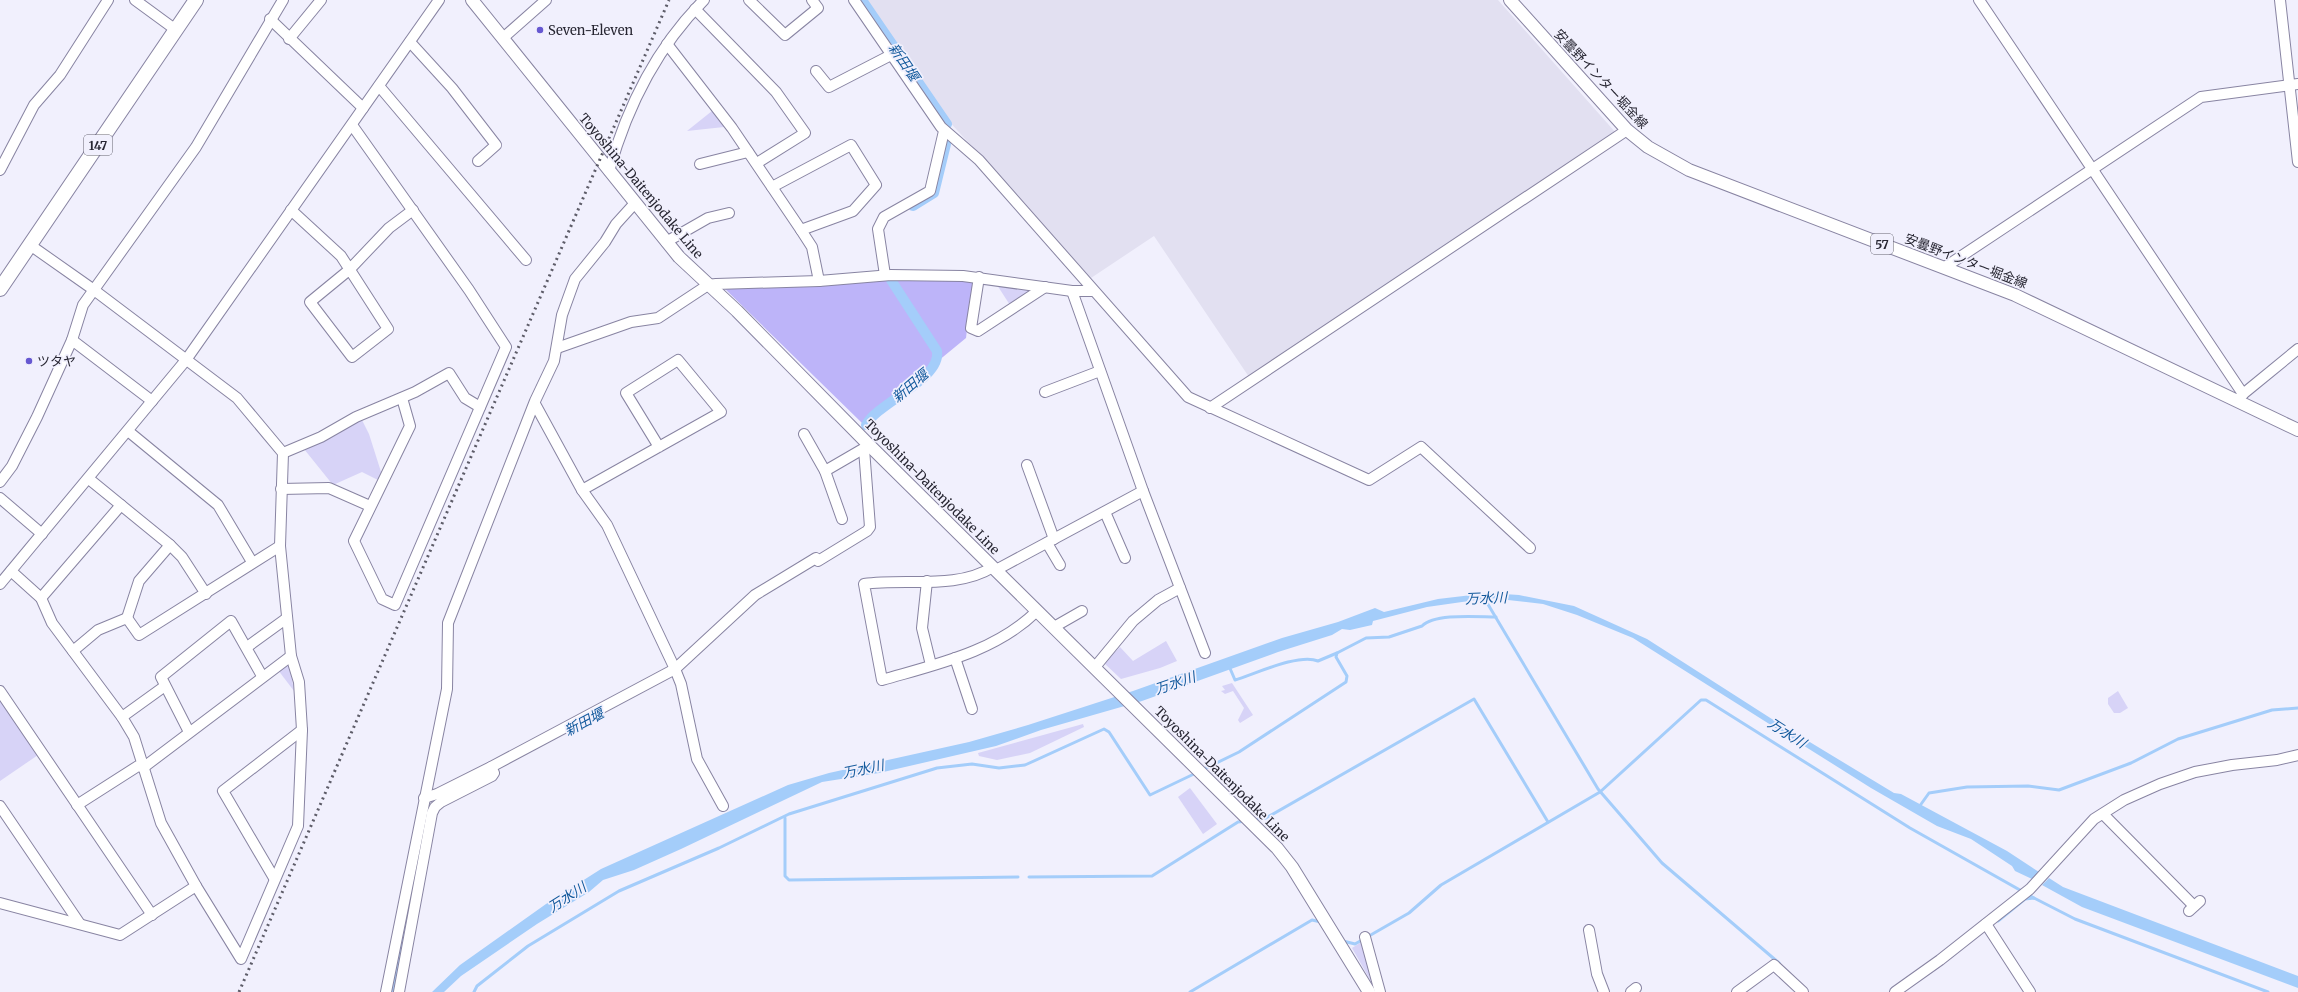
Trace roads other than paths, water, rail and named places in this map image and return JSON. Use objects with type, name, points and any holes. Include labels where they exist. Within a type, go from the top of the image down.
[{"type":"highway","name":"147","points":[[0,289],[196,0]]},
{"type":"main road","name":"Toyoshina-Daitenjodake Line","points":[[472,0],[666,242],[866,447],[995,569],[1277,848],[1292,867],[1369,992]]},
{"type":"main road","name":"安曇野インター堀金線","points":[[1510,0],[1627,130],[1648,147],[1689,170],[2022,298],[2240,397],[2298,430]]},
{"type":"street","points":[[0,170],[34,105],[60,75],[108,0]]},
{"type":"street","points":[[135,0],[176,30]]},
{"type":"street","points":[[0,482],[12,466],[72,340],[83,305],[196,147],[270,19],[283,0]]},
{"type":"street","points":[[289,39],[321,0]]},
{"type":"street","points":[[0,584],[89,479],[186,360],[439,0]]},
{"type":"street","points":[[502,38],[546,0]]},
{"type":"street","points":[[609,171],[624,125],[646,77],[667,44],[704,0]]},
{"type":"street","points":[[749,0],[785,35],[818,8],[812,0]]},
{"type":"street","points":[[854,0],[890,55],[944,131],[979,160],[1188,397],[1369,480],[1422,447],[1530,548]]},
{"type":"street","points":[[1979,0],[2092,168],[2240,397],[2298,349]]},
{"type":"street","points":[[2280,0],[2294,85],[2298,162]]},
{"type":"street","points":[[695,9],[776,92],[805,133],[757,163]]},
{"type":"street","points":[[270,19],[289,39],[363,108]]},
{"type":"street","points":[[410,42],[452,88],[496,144],[478,161]]},
{"type":"street","points":[[667,44],[732,128],[757,163],[812,247],[818,281]]},
{"type":"street","points":[[816,71],[829,87],[890,55]]},
{"type":"street","points":[[1945,268],[2092,168],[2201,97],[2294,85]]},
{"type":"street","points":[[379,86],[526,260]]},
{"type":"street","points":[[352,125],[469,290],[506,347],[395,605],[382,600],[354,541],[410,426],[402,398]]},
{"type":"street","points":[[1210,408],[1627,130]]},
{"type":"street","points":[[885,275],[878,229],[884,217],[930,190],[944,131]]},
{"type":"street","points":[[772,187],[851,145],[876,185],[853,211],[801,230]]},
{"type":"street","points":[[700,164],[748,152]]},
{"type":"street","points":[[386,992],[447,689],[448,623],[557,348],[562,315],[575,279],[606,242],[616,224],[635,203]]},
{"type":"street","points":[[291,210],[341,256],[349,270],[388,329],[352,357],[310,302],[349,270],[389,228],[413,210]]},
{"type":"street","points":[[666,242],[708,218],[729,213]]},
{"type":"street","points":[[11,571],[41,598],[52,623],[122,717],[134,737],[161,823],[196,886],[241,959],[274,878],[298,826],[302,730],[299,682],[291,656],[280,546],[283,453],[237,398],[94,290],[30,245]]},
{"type":"street","points":[[557,348],[631,322],[658,318],[708,285],[818,281],[885,275],[978,277],[1045,287],[1093,291]]},
{"type":"street","points":[[978,277],[972,328],[978,331],[1045,287]]},
{"type":"street","points":[[1072,290],[1143,491],[1205,653]]},
{"type":"street","points":[[72,340],[152,401]]},
{"type":"street","points":[[582,490],[659,447],[721,412],[678,360],[626,393],[659,447]]},
{"type":"street","points":[[1045,392],[1100,371]]},
{"type":"street","points":[[283,453],[321,437],[362,413],[397,398],[402,398],[449,373],[465,398],[480,407]]},
{"type":"street","points":[[534,404],[582,490],[607,525],[675,668],[683,691],[697,759],[723,806]]},
{"type":"street","points":[[128,431],[218,505],[252,562]]},
{"type":"street","points":[[804,434],[825,471],[842,519]]},
{"type":"street","points":[[399,992],[432,813],[439,798],[491,767],[675,668],[755,595],[816,558],[818,561],[867,531],[870,527],[866,447],[825,471]]},
{"type":"street","points":[[1027,465],[1060,565]]},
{"type":"street","points":[[89,479],[170,545],[186,562],[206,594]]},
{"type":"street","points":[[281,489],[329,488],[370,506]]},
{"type":"street","points":[[1037,610],[1021,625],[978,651],[882,680],[864,584],[881,581],[943,581],[982,574],[1051,541],[1143,491]]},
{"type":"street","points":[[0,498],[42,534]]},
{"type":"street","points":[[41,598],[121,505]]},
{"type":"street","points":[[1105,512],[1125,558]]},
{"type":"street","points":[[73,651],[98,630],[127,618],[139,581],[170,545]]},
{"type":"street","points":[[127,618],[139,635],[206,594],[252,562],[280,546]]},
{"type":"street","points":[[927,581],[922,628],[931,665]]},
{"type":"street","points":[[1095,667],[1133,621],[1158,600],[1180,588]]},
{"type":"street","points":[[1054,627],[1082,611]]},
{"type":"street","points":[[247,647],[287,618]]},
{"type":"street","points":[[188,732],[161,677],[232,621],[262,676]]},
{"type":"street","points":[[77,805],[138,766],[144,767],[262,676],[291,656]]},
{"type":"street","points":[[955,658],[972,709]]},
{"type":"street","points":[[122,717],[165,686]]},
{"type":"street","points":[[0,691],[152,915]]},
{"type":"street","points":[[274,878],[223,791],[302,730]]},
{"type":"street","points":[[1894,992],[1940,960],[2030,889],[2094,819],[2124,800],[2160,784],[2195,772],[2232,765],[2277,760],[2298,755]]},
{"type":"street","points":[[424,798],[439,798]]},
{"type":"street","points":[[0,806],[80,924]]},
{"type":"street","points":[[2103,814],[2136,845],[2194,906]]},
{"type":"street","points":[[0,903],[120,935],[196,886]]},
{"type":"street","points":[[1986,924],[2030,992]]},
{"type":"street","points":[[1589,930],[1597,974],[1604,992]]},
{"type":"street","points":[[1365,937],[1380,992]]},
{"type":"street","points":[[1737,992],[1774,965],[1803,992]]},
{"type":"water","name":"万水川","points":[[1489,593],[1519,595],[1574,606],[1647,639],[1775,721],[1894,793],[1901,794],[2007,851],[2039,872],[2032,879],[2015,871],[2012,866],[1971,839],[1937,826],[1871,788],[1633,638],[1577,615],[1543,604],[1490,598],[1427,607],[1373,621],[1372,625],[1350,630],[1342,629],[1332,635],[1278,652],[1142,701],[1041,730],[996,746],[879,773],[822,782],[681,849],[634,870],[603,880],[589,892],[537,924],[461,976],[444,992],[432,992],[460,965],[546,904],[601,869],[788,785],[829,773],[969,742],[1028,725],[1133,691],[1282,638],[1338,622],[1375,608],[1384,612],[1438,599]]},
{"type":"water","points":[[2049,878],[2063,887],[2298,976],[2298,988],[2082,907],[2042,885]]},
{"type":"waterway","name":"新田堰","points":[[862,0],[947,124]]},
{"type":"waterway","name":"新田堰","points":[[913,206],[934,193],[946,144]]},
{"type":"waterway","name":"新田堰","points":[[866,425],[882,408],[920,381],[930,371],[936,361],[937,351],[891,280]]},
{"type":"waterway","name":"万水川","points":[[1483,596],[1598,789],[1662,863],[1779,963]]},
{"type":"waterway","points":[[1202,770],[1239,752],[1346,682],[1347,676],[1336,657],[1337,653],[1366,638],[1389,637],[1422,626],[1437,619],[1468,616],[1496,617]]},
{"type":"waterway","points":[[1229,666],[1235,680],[1277,665],[1310,659],[1318,661],[1337,653]]},
{"type":"waterway","points":[[1253,820],[1266,818],[1474,699],[1548,822]]},
{"type":"waterway","name":"万水川","points":[[1343,941],[1355,944],[1409,913],[1441,885],[1600,792],[1701,700],[1706,700],[1910,828],[2034,898]]},
{"type":"waterway","points":[[1919,807],[1929,793],[1967,787],[2028,786],[2059,790],[2131,763],[2178,739],[2272,710],[2298,708]]},
{"type":"waterway","points":[[474,992],[477,986],[528,946],[619,891],[719,848],[789,814],[937,768],[972,764],[999,768],[1025,765],[1104,729],[1109,732],[1150,795],[1196,773]]},
{"type":"waterway","points":[[785,818],[785,876],[789,880],[1018,877]]},
{"type":"waterway","points":[[1029,877],[1152,876],[1238,822],[1246,821]]},
{"type":"waterway","points":[[1998,921],[2025,899],[2034,898],[2075,919],[2268,992]]},
{"type":"waterway","name":"新田堰","points":[[393,992],[409,913]]},
{"type":"waterway","points":[[1190,992],[1312,920],[1321,922]]},
{"type":"railway","points":[[239,992],[669,0]]},
{"type":"place","name":"Seven-Eleven","points":[[540,30]]},
{"type":"place","name":"ツタヤ","points":[[29,361]]}]
